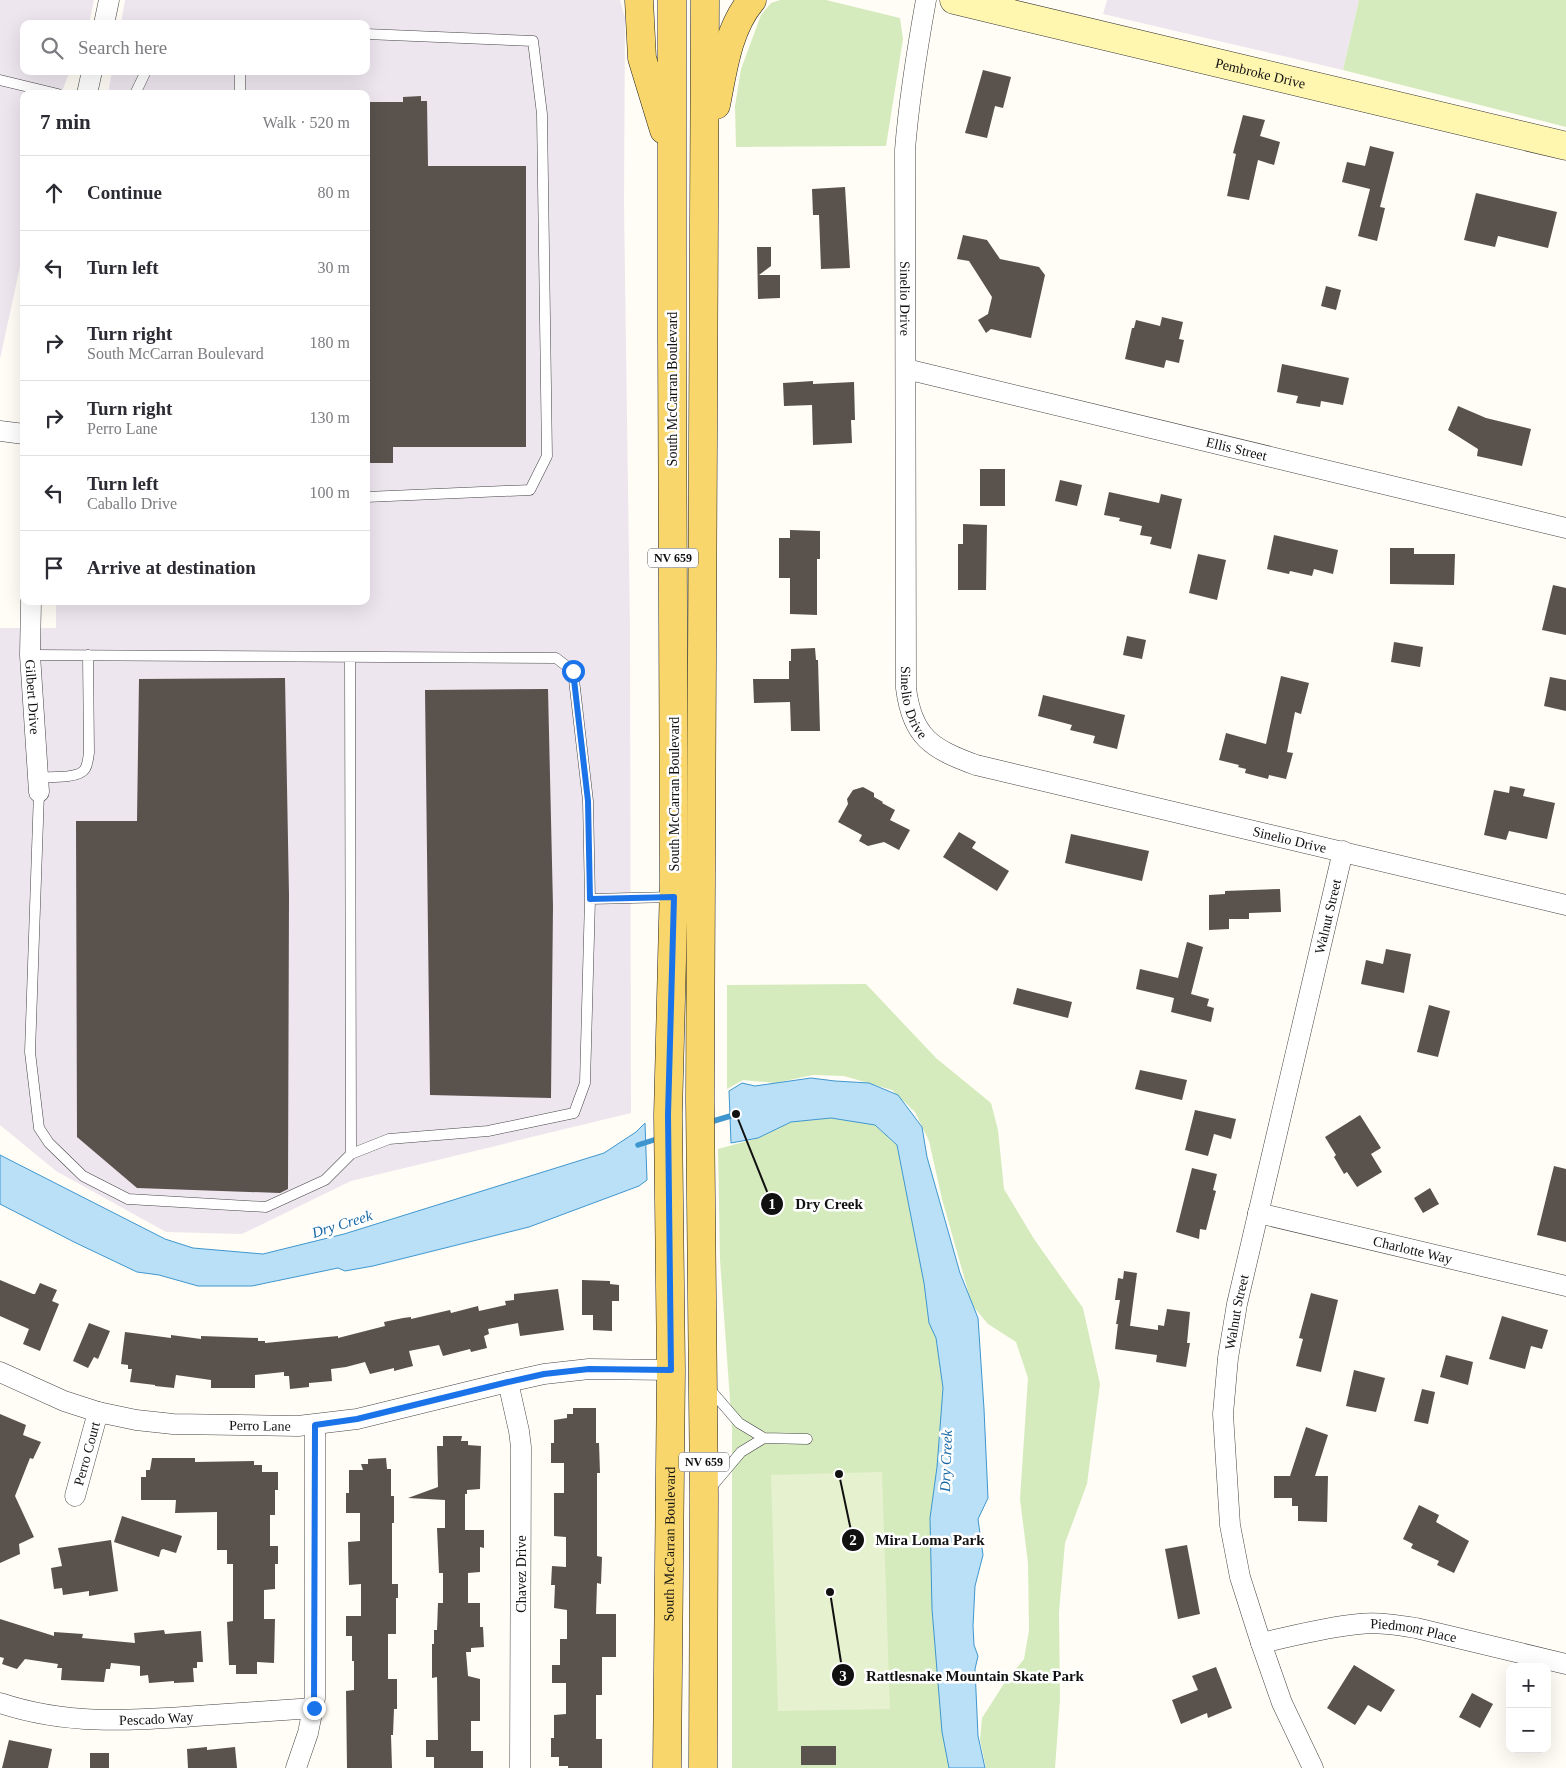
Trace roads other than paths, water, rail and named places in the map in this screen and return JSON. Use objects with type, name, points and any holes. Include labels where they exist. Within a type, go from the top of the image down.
[{"type":"main road","points":[[640,0],[642,58],[672,158]]},
{"type":"main road","name":"South McCarran Boulevard","points":[[667,1768],[671,1370],[668,1115],[674,897],[672,0]]},
{"type":"main road","name":"South McCarran Boulevard","points":[[704,1768],[704,1495],[700,1100],[705,0]]},
{"type":"main road","points":[[705,158],[729,45],[738,23],[752,0]]},
{"type":"street","points":[[105,20],[109,0]]},
{"type":"street","name":"Sinelio Drive","points":[[926,0],[913,71],[905,150],[906,688],[908,709],[919,732],[935,746],[951,756],[976,765],[1566,904]]},
{"type":"street","name":"Pembroke Drive","points":[[954,0],[1566,146]]},
{"type":"street","points":[[88,90],[91,75]]},
{"type":"street","name":"Ellis Street","points":[[906,369],[1566,528]]},
{"type":"street","points":[[0,431],[20,434]]},
{"type":"street","name":"Gilbert Drive","points":[[31,605],[30,655],[38,785]]},
{"type":"street","name":"Walnut Street","points":[[1313,1768],[1282,1703],[1240,1577],[1230,1525],[1224,1414],[1228,1358],[1237,1304],[1343,851]]},
{"type":"street","name":"Charlotte Way","points":[[1258,1213],[1566,1286]]},
{"type":"street","name":"Perro Lane","points":[[0,1372],[64,1401],[98,1412],[136,1420],[173,1424],[298,1426],[357,1419],[544,1374],[589,1369],[671,1370]]},
{"type":"street","name":"Chavez Drive","points":[[508,1382],[520,1431],[521,1447],[520,1768]]},
{"type":"street","name":"Perro Court","points":[[75,1496],[98,1412]]},
{"type":"street","points":[[296,1768],[314,1708],[315,1425]]},
{"type":"street","name":"Piedmont Place","points":[[1261,1643],[1360,1623],[1392,1624],[1566,1664]]},
{"type":"street","name":"Pescado Way","points":[[0,1703],[48,1715],[91,1720],[129,1721],[314,1708]]},
{"type":"lane","points":[[370,34],[533,41],[542,114],[547,456],[530,490],[370,498]]},
{"type":"lane","points":[[137,90],[144,75]]},
{"type":"lane","points":[[240,75],[240,90]]},
{"type":"lane","points":[[0,80],[41,90]]},
{"type":"lane","points":[[30,655],[556,658],[573,671],[588,801],[590,899],[585,1083],[574,1113],[488,1132],[389,1139],[351,1154],[325,1180],[266,1208],[128,1199],[83,1176],[49,1142],[39,1128],[30,1052],[38,785],[78,775],[84,771],[88,764],[88,656]]},
{"type":"lane","points":[[350,657],[351,1154]]},
{"type":"lane","points":[[590,899],[674,897]]},
{"type":"lane","points":[[703,1380],[738,1422],[764,1438],[807,1439]]},
{"type":"lane","points":[[704,1495],[741,1452],[764,1438]]},
{"type":"water","points":[[811,1078],[869,1083],[898,1095],[922,1127],[927,1157],[960,1273],[978,1318],[988,1498],[978,1519],[983,1555],[975,1586],[973,1626],[974,1645],[978,1656],[975,1669],[978,1736],[985,1768],[949,1768],[942,1732],[932,1609],[930,1518],[937,1467],[943,1388],[936,1338],[929,1323],[924,1283],[897,1145],[875,1125],[831,1118],[791,1122],[758,1138],[731,1143],[729,1091],[742,1083],[755,1086]]},
{"type":"water","points":[[645,1123],[647,1180],[639,1186],[529,1227],[373,1266],[345,1271],[338,1268],[252,1286],[198,1286],[159,1275],[137,1272],[0,1204],[0,1155],[165,1239],[193,1248],[263,1254],[344,1234],[604,1153],[636,1132]]},
{"type":"waterway","name":"Dry Creek","points":[[707,1123],[737,1114]]},
{"type":"waterway","name":"Dry Creek","points":[[638,1145],[660,1138]]},
{"type":"place","name":"Dry Creek","points":[[736,1114]]},
{"type":"place","name":"Mira Loma Park","points":[[839,1474]]},
{"type":"place","name":"Rattlesnake Mountain Skate Park","points":[[830,1592]]}]
